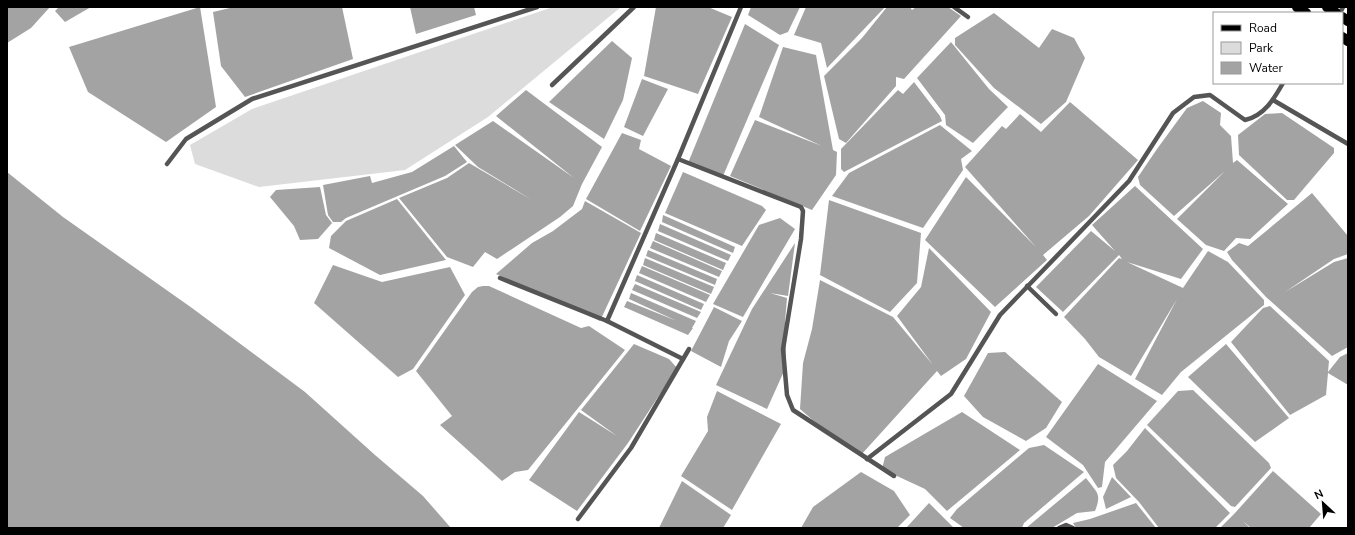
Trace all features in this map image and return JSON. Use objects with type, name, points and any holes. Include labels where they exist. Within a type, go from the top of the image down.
[{"type":"lane","points":[[167,164],[186,140],[252,99],[537,7]]},
{"type":"lane","points":[[552,85],[634,7]]},
{"type":"lane","points":[[608,321],[678,159],[741,7]]},
{"type":"lane","points":[[954,7],[968,17]]},
{"type":"lane","points":[[867,459],[951,394],[1000,315],[1129,181],[1173,113],[1194,97],[1210,95],[1245,120],[1253,118],[1273,100],[1282,84]]},
{"type":"lane","points":[[1273,100],[1348,144]]},
{"type":"lane","points":[[678,159],[801,207],[803,211],[800,240],[783,349],[786,395],[794,410],[894,476]]},
{"type":"lane","points":[[500,278],[608,321],[683,359]]},
{"type":"lane","points":[[1028,286],[1056,314]]},
{"type":"lane","points":[[578,520],[631,448],[689,349]]},
{"type":"lane","points":[[1059,528],[1066,525],[1072,528]]},
{"type":"green space","points":[[553,7],[621,7],[488,117],[405,170],[259,187],[195,164],[190,145],[252,109]]},
{"type":"water","points":[[7,7],[50,7],[31,28],[7,43]]},
{"type":"water","points":[[59,7],[91,7],[65,22],[55,11]]},
{"type":"water","points":[[200,7],[216,107],[166,142],[88,92],[69,47]]},
{"type":"water","points":[[234,7],[342,7],[353,59],[245,97],[221,66],[213,12]]},
{"type":"water","points":[[410,7],[474,7],[476,15],[416,34]]},
{"type":"water","points":[[656,7],[708,7],[732,17],[698,94],[644,76]]},
{"type":"water","points":[[751,7],[800,7],[788,32],[780,35],[748,15]]},
{"type":"water","points":[[806,7],[885,7],[827,68],[821,43],[794,35]]},
{"type":"water","points":[[887,7],[910,7],[912,10],[916,7],[948,7],[961,16],[904,79],[896,77],[896,86],[846,143],[839,139],[824,76],[862,38]]},
{"type":"water","points":[[994,13],[1039,48],[1052,29],[1074,38],[1085,58],[1066,102],[1041,124],[994,88],[955,45],[955,38]]},
{"type":"water","points":[[745,24],[779,45],[723,176],[688,163]]},
{"type":"water","points":[[612,41],[632,58],[623,100],[604,139],[549,102]]},
{"type":"water","points":[[951,42],[989,89],[1008,107],[973,143],[946,125],[945,115],[917,78]]},
{"type":"water","points":[[783,47],[816,55],[833,150],[837,152],[836,175],[812,210],[730,176],[755,120],[822,146],[759,117]]},
{"type":"water","points":[[642,79],[668,89],[643,136],[624,127]]},
{"type":"water","points":[[914,82],[940,116],[942,121],[844,172],[841,169],[841,149],[898,90],[903,94]]},
{"type":"water","points":[[526,90],[602,147],[582,184],[573,206],[560,217],[497,259],[485,252],[473,267],[447,257],[399,198],[447,178],[469,163],[532,200],[478,167],[455,145],[493,121],[574,178],[496,116]]},
{"type":"water","points":[[1203,101],[1221,113],[1220,125],[1231,136],[1233,163],[1237,160],[1288,204],[1250,239],[1236,238],[1224,251],[1206,245],[1177,219],[1225,171],[1174,216],[1140,185],[1138,177],[1187,108]]},
{"type":"water","points":[[1070,102],[1138,160],[1089,216],[1043,255],[1047,260],[995,307],[925,240],[966,177],[1036,247],[965,167],[1002,126],[1006,129],[1020,114],[1041,132]]},
{"type":"water","points":[[1282,113],[1334,148],[1334,153],[1294,200],[1287,200],[1239,155],[1238,135],[1265,114]]},
{"type":"water","points":[[940,125],[972,151],[961,159],[963,170],[923,228],[832,196],[849,173]]},
{"type":"water","points":[[622,133],[641,140],[639,149],[671,166],[640,231],[586,199]]},
{"type":"water","points":[[454,146],[467,162],[445,176],[346,218],[341,222],[333,222],[328,215],[323,185],[370,176],[372,183],[412,172]]},
{"type":"water","points":[[7,172],[63,217],[192,308],[305,392],[423,496],[451,528],[7,528]]},
{"type":"water","points":[[683,172],[762,206],[766,210],[742,246],[665,213]]},
{"type":"water","points":[[1135,186],[1203,249],[1181,279],[1127,262],[1183,288],[1208,251],[1228,262],[1264,300],[1264,305],[1181,372],[1162,395],[1135,379],[1177,299],[1131,376],[1099,357],[1085,339],[1064,317],[1119,258],[1122,259],[1119,255],[1063,312],[1036,287],[1091,231],[1115,251],[1092,225]]},
{"type":"water","points":[[320,187],[326,215],[332,223],[318,239],[300,240],[294,226],[270,197],[276,190]]},
{"type":"water","points":[[1312,193],[1348,236],[1348,254],[1334,259],[1285,292],[1334,262],[1348,258],[1348,347],[1332,356],[1266,297],[1232,260],[1227,252],[1239,243],[1248,246]]},
{"type":"water","points":[[397,199],[446,260],[380,275],[329,248],[331,236],[346,221]]},
{"type":"water","points":[[829,200],[921,233],[917,283],[890,312],[820,275]]},
{"type":"water","points":[[585,201],[641,233],[600,321],[496,274],[532,243],[553,231],[582,209]]},
{"type":"water","points":[[663,215],[735,247],[733,253],[662,222]]},
{"type":"water","points":[[780,218],[795,229],[743,317],[713,304],[759,225]]},
{"type":"water","points":[[660,224],[731,255],[728,261],[658,231]]},
{"type":"water","points":[[656,233],[726,263],[723,270],[654,240]]},
{"type":"water","points":[[653,241],[722,271],[719,277],[650,248]]},
{"type":"water","points":[[795,243],[788,296],[770,293],[787,298],[785,322],[787,323],[785,369],[767,409],[716,385],[752,309]]},
{"type":"water","points":[[929,248],[991,312],[966,359],[941,376],[937,371],[861,455],[830,435],[800,409],[803,363],[812,329],[820,280],[893,317],[933,365],[897,316],[921,287]]},
{"type":"water","points":[[648,250],[717,279],[715,285],[646,256]]},
{"type":"water","points":[[645,258],[714,287],[711,294],[643,265]]},
{"type":"water","points":[[333,265],[382,282],[450,267],[465,295],[413,369],[398,377],[314,303]]},
{"type":"water","points":[[642,266],[710,295],[706,302],[639,273]]},
{"type":"water","points":[[637,275],[704,304],[701,310],[635,281]]},
{"type":"water","points":[[635,284],[701,312],[697,318],[632,290]]},
{"type":"water","points":[[489,286],[581,328],[589,326],[625,350],[528,470],[515,472],[502,481],[440,425],[452,416],[416,371],[472,292],[478,287]]},
{"type":"water","points":[[631,293],[696,321],[693,328],[688,335],[624,307],[627,301],[677,321],[629,299]]},
{"type":"water","points":[[1270,306],[1329,361],[1328,372],[1340,357],[1348,353],[1348,385],[1328,373],[1326,395],[1290,415],[1231,342],[1263,308]]},
{"type":"water","points":[[714,307],[742,321],[729,341],[721,367],[691,351]]},
{"type":"water","points":[[634,344],[669,359],[677,368],[628,443],[577,511],[529,480],[579,412],[617,436],[581,410]]},
{"type":"water","points":[[1226,344],[1289,418],[1255,442],[1188,377]]},
{"type":"water","points":[[1005,352],[1062,402],[1046,428],[1026,441],[983,417],[964,396],[988,353]]},
{"type":"water","points":[[1098,364],[1157,401],[1105,462],[1102,487],[1098,488],[1083,465],[1046,437]]},
{"type":"water","points":[[1193,390],[1269,463],[1271,468],[1235,507],[1231,506],[1147,425],[1178,391]]},
{"type":"water","points":[[717,391],[781,424],[732,510],[681,476],[708,431],[707,417]]},
{"type":"water","points":[[962,412],[1020,450],[947,511],[925,489],[882,469],[885,457]]},
{"type":"water","points":[[1145,428],[1230,513],[1215,528],[1159,528],[1139,502],[1116,478],[1113,465],[1127,451]]},
{"type":"water","points":[[1044,445],[1084,472],[1024,523],[1022,528],[964,528],[950,518],[957,509],[1029,448]]},
{"type":"water","points":[[1273,471],[1321,514],[1309,528],[1251,528],[1243,521],[1250,528],[1220,528],[1235,513]]},
{"type":"water","points":[[861,472],[894,491],[910,515],[897,528],[801,528],[813,507]]},
{"type":"water","points":[[1112,477],[1131,497],[1106,509],[1103,497]]},
{"type":"water","points":[[1086,478],[1097,493],[1098,500],[1095,511],[1077,513],[1052,528],[1026,528]]},
{"type":"water","points":[[682,481],[731,515],[723,528],[659,528]]},
{"type":"water","points":[[929,503],[954,528],[906,528]]},
{"type":"water","points":[[1136,503],[1156,528],[1076,528],[1073,523],[1090,519]]}]
